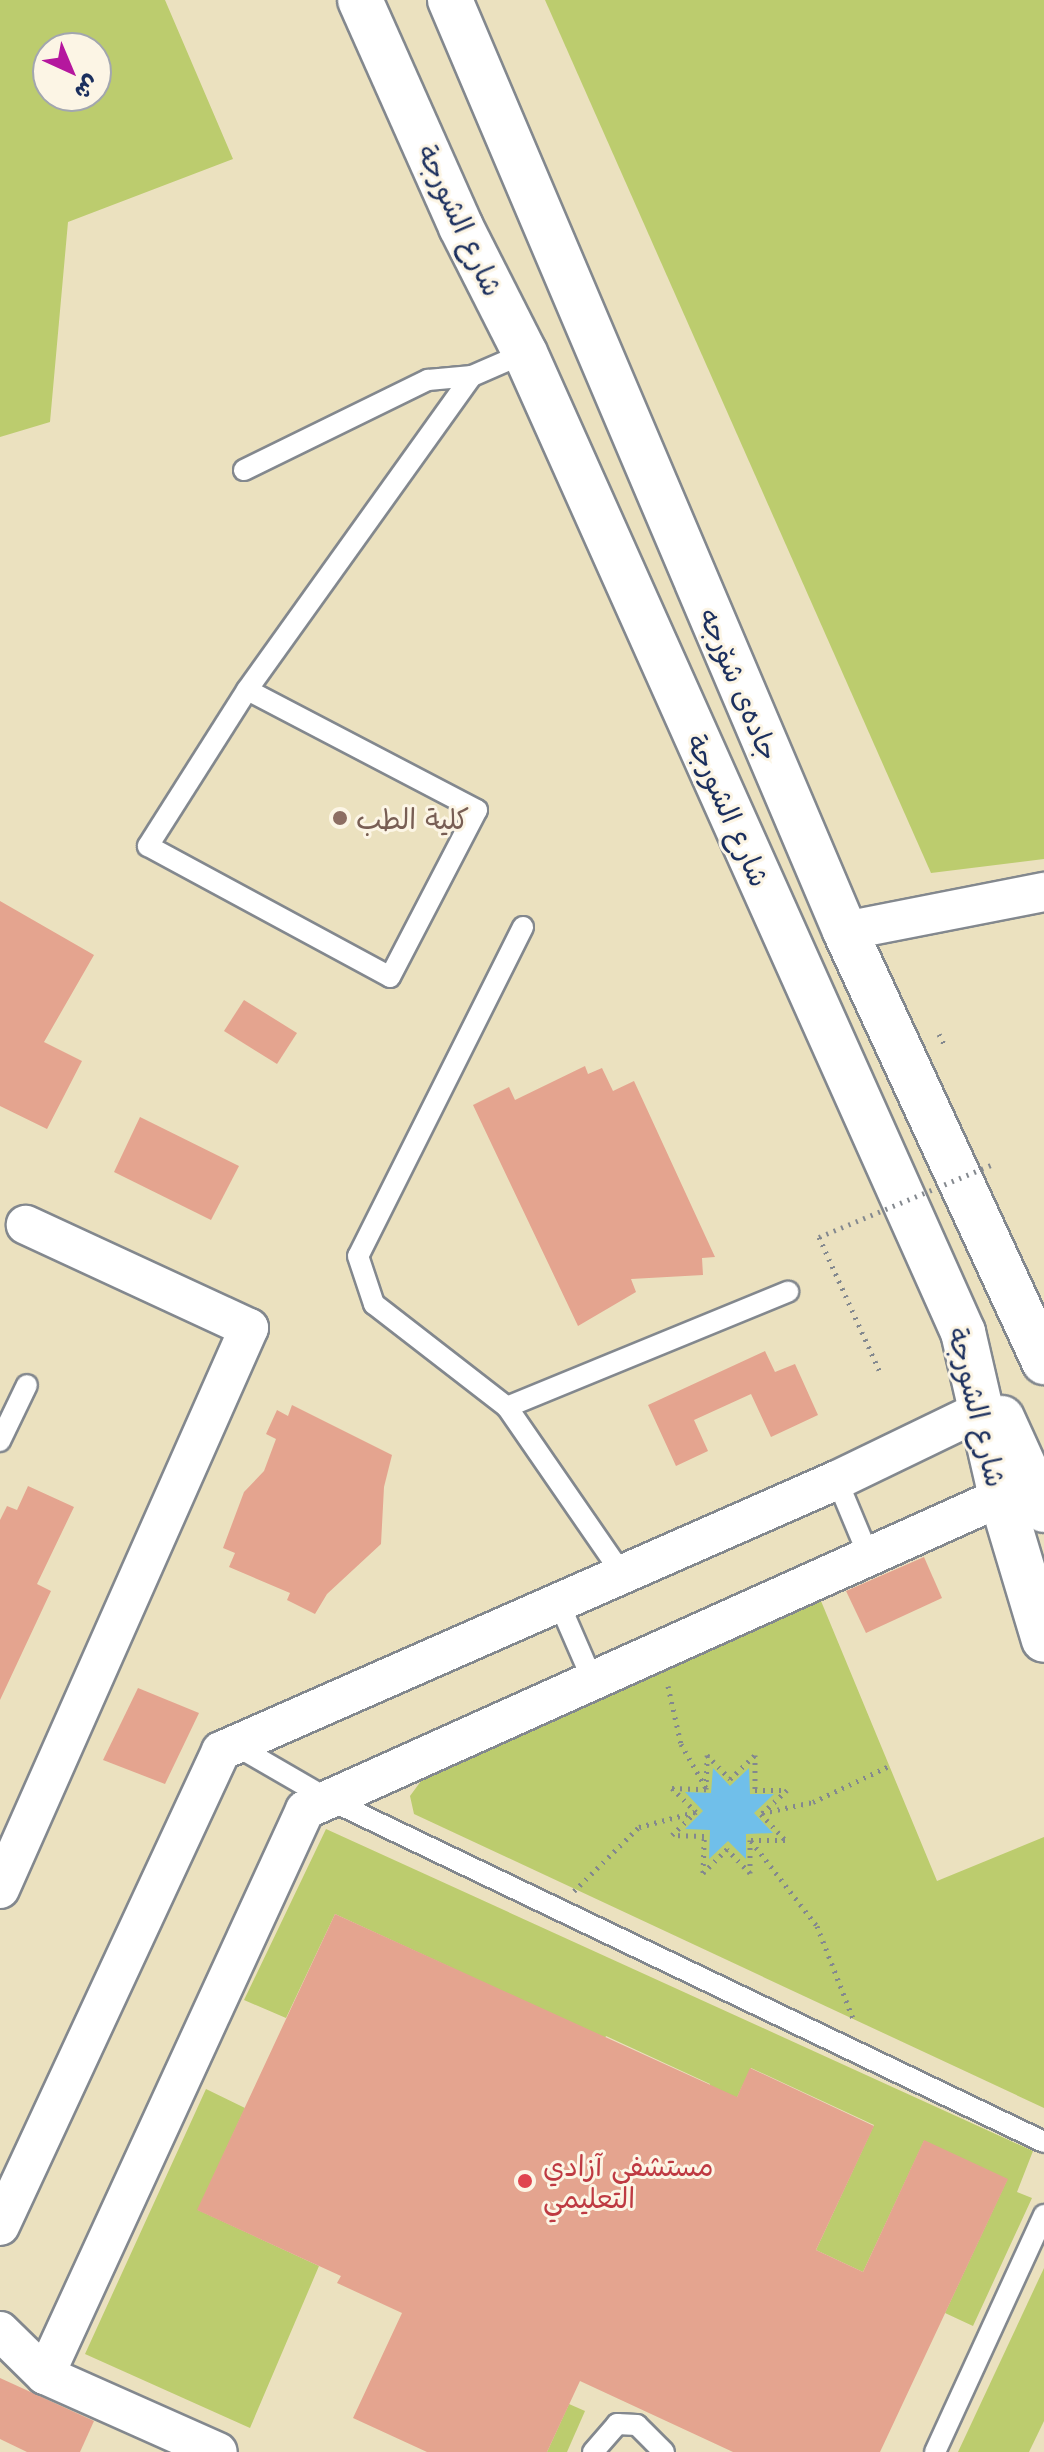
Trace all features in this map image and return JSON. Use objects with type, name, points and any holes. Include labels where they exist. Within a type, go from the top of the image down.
[{"type":"main road","name":"شارع الشورجة","points":[[360,0],[461,227],[525,353],[963,1332],[1001,1497],[1044,1640]]},
{"type":"main road","name":"جادەی شۆرجە","points":[[450,0],[845,931],[1044,1362]]},
{"type":"main road","points":[[963,1332],[1044,1510]]},
{"type":"street","points":[[845,931],[1044,892]]},
{"type":"street","points":[[0,1889],[249,1328],[26,1225]]},
{"type":"street","points":[[0,2226],[221,1751],[837,1480],[980,1411]]},
{"type":"street","points":[[45,2375],[305,1810],[868,1554],[1001,1497]]},
{"type":"street","points":[[0,2331],[45,2375],[218,2452]]},
{"type":"lane","points":[[244,470],[428,380],[472,376],[525,353]]},
{"type":"lane","points":[[247,690],[477,810],[390,977],[148,846],[247,690],[472,376]]},
{"type":"lane","points":[[523,927],[358,1256],[374,1304],[507,1407],[622,1574]]},
{"type":"lane","points":[[507,1407],[788,1292]]},
{"type":"lane","points":[[0,1441],[27,1385]]},
{"type":"lane","points":[[837,1480],[868,1554]]},
{"type":"lane","points":[[559,1603],[592,1679]]},
{"type":"lane","points":[[235,1745],[328,1799],[1044,2142]]},
{"type":"lane","points":[[935,2452],[1044,2215]]},
{"type":"lane","points":[[593,2452],[617,2424],[637,2425],[664,2452]]},
{"type":"path","points":[[881,1374],[819,1237],[996,1163]]},
{"type":"path","points":[[657,1650],[667,1669],[681,1744],[706,1789]]},
{"type":"path","points":[[706,1789],[707,1755],[730,1779],[755,1755],[755,1790],[787,1790],[761,1814]]},
{"type":"path","points":[[761,1814],[813,1802],[889,1766]]},
{"type":"path","points":[[696,1812],[672,1788],[706,1789]]},
{"type":"path","points":[[696,1812],[672,1835],[704,1836],[703,1873],[727,1849],[750,1873],[750,1840]]},
{"type":"path","points":[[564,1912],[581,1880],[629,1834],[663,1817],[696,1812]]},
{"type":"path","points":[[750,1840],[785,1840],[761,1814]]},
{"type":"path","points":[[750,1840],[802,1901],[835,1962],[854,2020],[844,2046]]},
{"type":"green space","points":[[0,0],[165,0],[233,159],[68,222],[50,422],[0,437]]},
{"type":"green space","points":[[545,0],[1044,0],[1044,859],[931,873]]},
{"type":"green space","points":[[821,1601],[937,1881],[1044,1837],[1044,2108],[414,1814],[410,1796],[424,1777]]},
{"type":"green space","points":[[326,1829],[1033,2151],[1017,2192],[1032,2198],[973,2326],[945,2313],[1007,2180],[924,2141],[863,2272],[816,2250],[874,2125],[751,2068],[701,2173],[710,2084],[606,2036],[554,2147],[450,1967],[335,1914],[286,2018],[244,2000]]},
{"type":"green space","points":[[206,2089],[245,2108],[198,2210],[319,2266],[250,2428],[85,2354]]},
{"type":"green space","points":[[1044,2268],[1044,2421],[1029,2452],[958,2452]]},
{"type":"green space","points":[[569,2404],[585,2411],[567,2452],[547,2452]]},
{"type":"water","points":[[713,1768],[730,1786],[749,1768],[750,1794],[774,1794],[754,1813],[773,1833],[746,1834],[746,1859],[728,1841],[709,1859],[710,1830],[685,1829],[703,1811],[685,1792],[711,1793]]},
{"type":"building","points":[[0,901],[94,955],[44,1042],[82,1061],[47,1129],[0,1106]]},
{"type":"building","points":[[244,1000],[297,1033],[277,1064],[224,1031]]},
{"type":"building","points":[[585,1066],[588,1074],[602,1068],[613,1091],[634,1081],[715,1257],[702,1258],[703,1275],[631,1279],[636,1292],[578,1326],[473,1105],[509,1087],[515,1100]]},
{"type":"building","points":[[140,1117],[239,1166],[211,1220],[114,1172]]},
{"type":"building","points":[[765,1351],[775,1372],[795,1364],[818,1415],[771,1437],[751,1394],[694,1420],[708,1451],[676,1466],[648,1405]]},
{"type":"building","points":[[292,1405],[392,1455],[384,1487],[381,1544],[327,1594],[315,1614],[287,1600],[290,1593],[229,1567],[235,1553],[223,1548],[244,1492],[264,1471],[276,1439],[266,1434],[277,1410],[288,1416]]},
{"type":"building","points":[[28,1486],[74,1507],[37,1584],[51,1591],[0,1700],[0,1520],[7,1506],[17,1510]]},
{"type":"building","points":[[924,1557],[942,1598],[866,1633],[846,1591]]},
{"type":"building","points":[[138,1688],[199,1713],[165,1784],[103,1760]]},
{"type":"building","name":"مستشفى آزادي التعليمي","points":[[335,1914],[737,2097],[750,2068],[874,2126],[816,2250],[863,2272],[924,2140],[1008,2179],[880,2452],[733,2452],[580,2381],[547,2452],[427,2452],[353,2418],[402,2313],[337,2283],[341,2276],[197,2210]]},
{"type":"building","points":[[0,2378],[94,2421],[80,2452],[27,2452],[0,2439]]},
{"type":"place","name":"كلية الطب","points":[[340,818]]},
{"type":"place","name":"مستشفى آزادي التعليمي","points":[[525,2181]]}]
